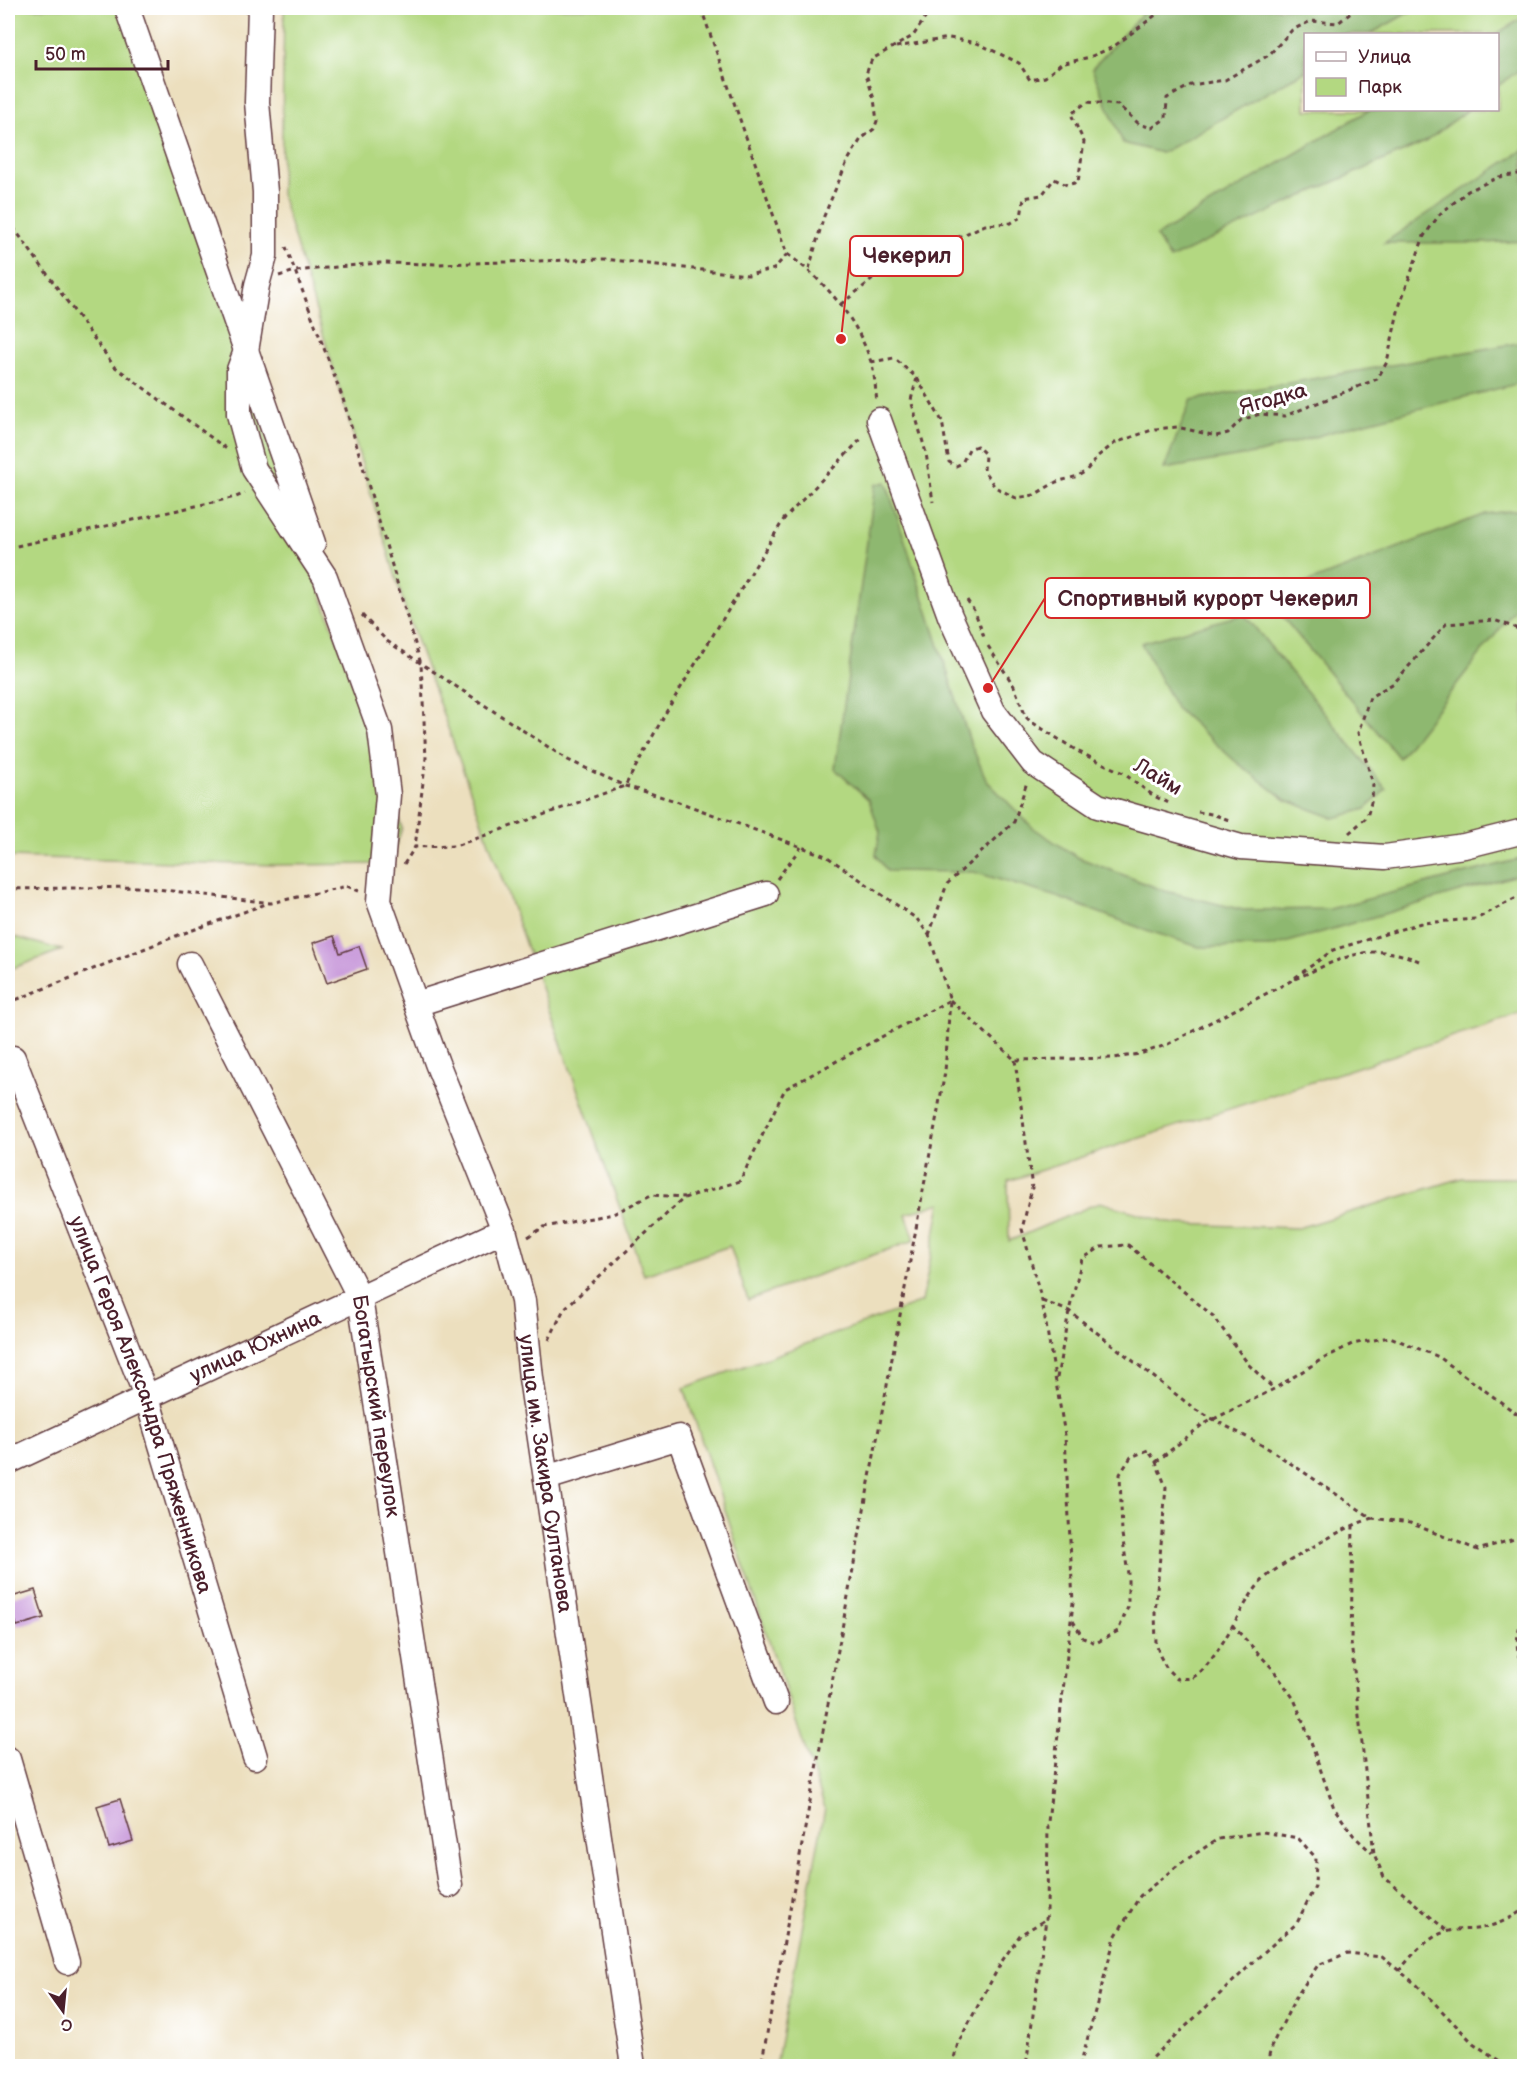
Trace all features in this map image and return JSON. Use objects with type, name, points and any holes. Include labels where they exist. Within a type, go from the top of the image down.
[{"type":"street","points":[[127,8],[380,730],[388,795],[379,901]]},
{"type":"street","points":[[260,8],[257,102],[265,192],[265,256],[257,285],[246,351],[239,370],[239,414],[259,477],[325,577]]},
{"type":"street","points":[[879,420],[950,616],[993,711],[1033,763],[1098,806],[1241,847],[1385,857],[1464,846],[1524,831]]},
{"type":"street","points":[[416,1004],[766,894]]},
{"type":"street","name":"улица им. Закира Султанова","points":[[379,901],[437,1063],[506,1240],[523,1301],[531,1377],[633,2067]]},
{"type":"street","name":"Богатырский переулок","points":[[190,964],[360,1298],[450,1885]]},
{"type":"street","name":"улица Героя Александра Пряженникова","points":[[13,1058],[147,1398],[255,1757]]},
{"type":"street","name":"улица Юхнина","points":[[8,1462],[360,1298],[506,1240]]},
{"type":"street","points":[[546,1478],[679,1437],[776,1702]]},
{"type":"street","points":[[8,1759],[67,1962]]},
{"type":"path","points":[[415,847],[455,846],[625,786],[669,707],[784,519],[879,420],[871,362],[860,334],[841,304],[808,269],[787,254],[701,8]]},
{"type":"path","points":[[808,269],[824,216],[847,162],[861,139],[874,129],[877,121],[874,99],[866,74],[869,67],[873,59],[913,36],[932,8]]},
{"type":"path","points":[[895,48],[950,38],[977,43],[1018,63],[1030,80],[1045,77],[1061,64],[1090,57],[1113,46],[1165,8]]},
{"type":"path","points":[[841,304],[882,272],[985,225],[1011,223],[1021,217],[1024,198],[1042,195],[1054,179],[1068,184],[1078,182],[1084,142],[1071,114],[1087,102],[1118,105],[1139,124],[1152,128],[1166,118],[1167,98],[1191,85],[1225,80],[1269,55],[1292,30],[1311,21],[1338,23],[1357,8]]},
{"type":"path","name":"Ягодка","points":[[918,378],[942,421],[949,462],[956,466],[960,465],[969,449],[977,446],[985,454],[984,471],[995,487],[1016,498],[1034,495],[1056,482],[1078,476],[1115,443],[1155,429],[1176,427],[1216,436],[1228,432],[1241,420],[1260,414],[1285,416],[1377,379],[1387,362],[1399,307],[1424,236],[1440,214],[1468,191],[1499,177],[1524,173]]},
{"type":"path","points":[[8,220],[114,366],[259,477],[236,497],[8,548]]},
{"type":"path","points":[[282,237],[343,399],[422,664],[426,758],[415,847],[403,865]]},
{"type":"path","points":[[257,285],[295,271],[379,264],[606,259],[748,275],[774,269],[787,254]]},
{"type":"path","points":[[871,362],[894,358],[918,378],[911,400],[926,453],[934,513]]},
{"type":"path","name":"Лайм","points":[[963,594],[975,612],[986,643],[1014,686],[1026,717],[1079,752],[1122,772],[1154,796],[1172,804]]},
{"type":"path","points":[[356,609],[387,641],[568,760],[625,786],[676,801],[826,856],[917,919],[929,935],[950,1000],[945,1072],[761,2067]]},
{"type":"path","points":[[1341,836],[1347,834],[1367,817],[1372,799],[1373,784],[1358,733],[1370,697],[1394,683],[1446,624],[1494,620],[1524,631]]},
{"type":"path","points":[[929,935],[947,884],[1014,822],[1033,763]]},
{"type":"path","name":"Лайм","points":[[1192,811],[1212,814],[1233,821]]},
{"type":"path","points":[[766,894],[801,847]]},
{"type":"path","points":[[8,1003],[176,936],[271,903],[347,886],[379,901]]},
{"type":"path","points":[[8,889],[140,887],[271,903]]},
{"type":"path","points":[[1288,982],[1333,950],[1421,923],[1476,919],[1524,894]]},
{"type":"path","points":[[1015,1060],[1114,1058],[1140,1054],[1166,1045],[1288,982],[1347,956],[1376,951],[1402,954],[1419,961]]},
{"type":"path","points":[[950,1000],[1015,1060],[1032,1188],[1022,1229],[1042,1301],[1065,1436],[1072,1620],[1048,1822],[1046,1920],[1026,2067]]},
{"type":"path","points":[[506,1240],[544,1227],[613,1214],[651,1195],[684,1198],[740,1181],[785,1089],[950,1000]]},
{"type":"path","points":[[545,1348],[564,1309],[684,1198]]},
{"type":"path","points":[[1056,1383],[1069,1311],[1082,1259],[1101,1247],[1128,1245],[1213,1316],[1249,1365],[1274,1389]]},
{"type":"path","points":[[1042,1301],[1069,1311],[1196,1410],[1269,1449],[1372,1518],[1410,1523],[1479,1550],[1524,1536]]},
{"type":"path","points":[[1156,1462],[1202,1425],[1274,1389],[1352,1344],[1390,1337],[1439,1357],[1524,1419]]},
{"type":"path","points":[[1072,1620],[1083,1638],[1096,1643],[1118,1631],[1128,1607],[1128,1574],[1122,1534],[1120,1474],[1131,1457],[1148,1450],[1156,1462],[1166,1487],[1155,1613],[1156,1643],[1167,1670],[1177,1678],[1190,1678],[1202,1669],[1217,1651],[1246,1601],[1261,1581],[1279,1567],[1336,1532],[1372,1518]]},
{"type":"path","points":[[1353,1525],[1351,1642],[1374,1854],[1384,1877],[1447,1931]]},
{"type":"path","points":[[1524,1611],[1517,1639],[1521,1659],[1524,1662]]},
{"type":"path","points":[[1232,1624],[1272,1668],[1294,1699],[1334,1808],[1354,1836],[1374,1854]]},
{"type":"path","points":[[1080,2067],[1115,1937],[1140,1896],[1178,1865],[1218,1839],[1263,1832],[1298,1838],[1316,1858],[1315,1886],[1297,1923],[1144,2067]]},
{"type":"path","points":[[1399,1971],[1436,1935],[1447,1931],[1482,1928],[1514,1917],[1524,1909]]},
{"type":"path","points":[[952,2067],[958,2043],[1002,1961],[1020,1935],[1046,1920]]},
{"type":"path","points":[[1267,2067],[1271,2046],[1296,1997],[1318,1965],[1347,1953],[1382,1957],[1417,1985],[1473,2043],[1507,2067]]},
{"type":"green space","points":[[8,8],[119,8],[402,828],[390,864],[275,865],[8,857]]},
{"type":"green space","points":[[284,8],[1524,8],[1524,1013],[1008,1181],[1009,1241],[1100,1202],[1175,1224],[1298,1228],[1462,1178],[1524,1178],[1524,2066],[776,2066],[825,1808],[684,1388],[922,1302],[941,1203],[906,1214],[915,1240],[748,1300],[730,1246],[644,1275],[406,611],[281,194]]},
{"type":"green space","points":[[1147,8],[1417,8],[1372,33],[1304,33],[1304,72],[1162,153],[1123,143],[1092,69]]},
{"type":"green space","points":[[1524,17],[1524,66],[1499,85],[1499,33]]},
{"type":"green space","points":[[1367,111],[1467,111],[1425,142],[1309,193],[1170,259],[1156,236]]},
{"type":"green space","points":[[1524,150],[1524,241],[1384,243],[1515,155]]},
{"type":"green space","points":[[1524,342],[1524,382],[1355,425],[1259,453],[1164,469],[1191,400]]},
{"type":"green space","points":[[886,482],[970,742],[987,781],[1032,827],[1077,857],[1165,891],[1243,910],[1330,909],[1524,858],[1524,873],[1271,947],[1199,947],[1057,897],[974,872],[887,871],[876,855],[880,832],[869,800],[835,769],[875,485]]},
{"type":"green space","points":[[1517,510],[1524,513],[1524,598],[1399,758],[1267,598],[1485,514]]},
{"type":"green space","points":[[1244,614],[1386,789],[1366,809],[1334,818],[1286,800],[1235,761],[1176,708],[1141,643]]},
{"type":"green space","points":[[8,935],[62,950],[8,970]]},
{"type":"building","points":[[334,936],[340,953],[359,946],[367,969],[327,983],[313,943]]},
{"type":"building","points":[[35,1590],[44,1618],[17,1626],[8,1598]]},
{"type":"building","points":[[120,1799],[133,1841],[109,1848],[97,1806]]},
{"type":"place","name":"Чекерил","points":[[841,339]]},
{"type":"place","name":"Спортивный курорт Чекерил","points":[[988,688]]}]
